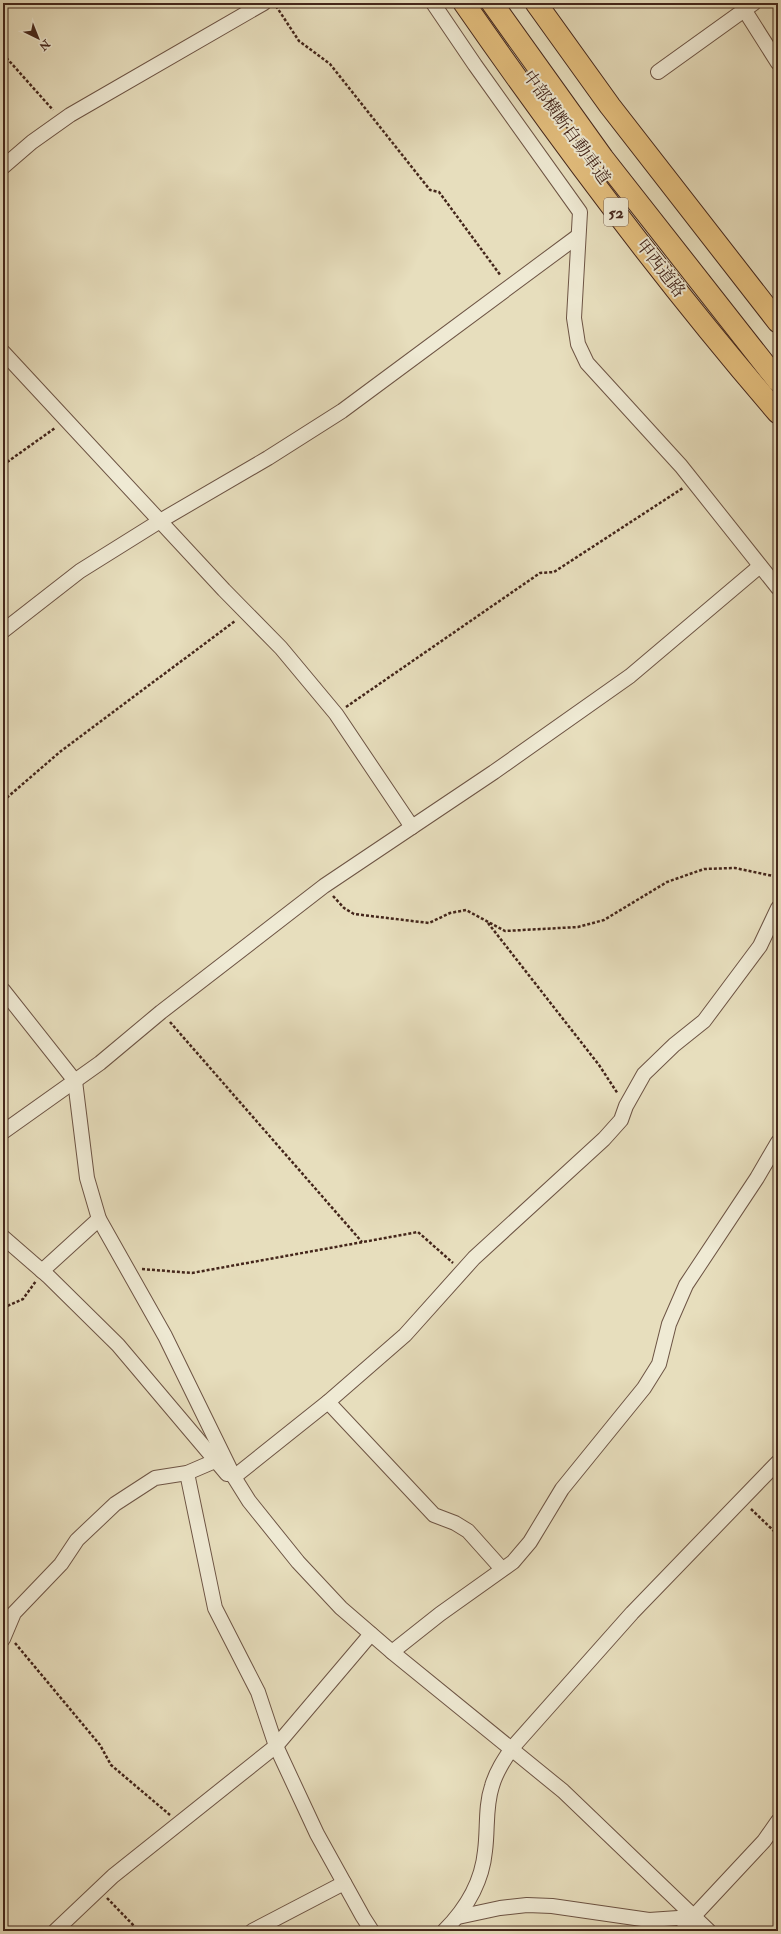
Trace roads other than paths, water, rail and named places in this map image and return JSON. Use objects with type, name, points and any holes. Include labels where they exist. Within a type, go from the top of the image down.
[{"type":"highway","name":"甲西道路","points":[[464,3],[605,198],[747,377],[778,413]]},
{"type":"highway","name":"中部横断自動車道","points":[[478,3],[594,164],[680,276],[778,399]]},
{"type":"highway","name":"中部横断自動車道","points":[[492,3],[603,158],[778,381]]},
{"type":"highway","points":[[536,3],[610,106],[778,322]]},
{"type":"street","points":[[3,167],[32,142],[62,121],[264,3]]},
{"type":"street","points":[[433,3],[479,72],[580,212],[574,318],[578,344],[587,363],[693,482],[778,588]]},
{"type":"street","points":[[658,72],[746,5],[778,63]]},
{"type":"street","points":[[3,631],[80,571],[160,521],[268,458],[342,410],[510,288],[578,236]]},
{"type":"street","points":[[3,352],[65,421],[246,613],[281,648],[336,714],[412,827]]},
{"type":"street","points":[[3,1132],[100,1064],[161,1012],[324,886],[494,772],[630,676],[760,566]]},
{"type":"street","points":[[234,1477],[328,1402],[405,1334],[462,1271],[604,1139],[621,1120],[626,1106],[644,1074],[674,1045],[704,1021],[760,946],[778,908]]},
{"type":"street","points":[[3,990],[75,1081],[87,1178],[99,1219],[165,1336],[220,1459],[249,1501],[304,1567],[341,1608],[392,1652],[563,1791],[709,1931]]},
{"type":"street","points":[[392,1652],[440,1614],[513,1562],[530,1542],[562,1489],[644,1388],[659,1364],[669,1324],[686,1285],[758,1178],[778,1142]]},
{"type":"street","points":[[42,1271],[99,1219]]},
{"type":"street","points":[[3,1237],[42,1271],[118,1345],[220,1459],[234,1477],[249,1501]]},
{"type":"street","points":[[328,1402],[434,1515],[455,1523],[468,1531],[502,1569]]},
{"type":"street","points":[[4,1638],[14,1613],[61,1564],[78,1540],[115,1504],[155,1478],[187,1473],[220,1459]]},
{"type":"street","points":[[444,1931],[458,1917],[470,1900],[482,1867],[485,1851],[489,1800],[492,1786],[500,1765],[512,1748],[632,1613],[778,1462]]},
{"type":"street","points":[[187,1473],[215,1608],[258,1692],[276,1746],[317,1834],[372,1931]]},
{"type":"street","points":[[55,1931],[99,1889],[276,1746],[371,1634]]},
{"type":"street","points":[[682,1931],[693,1917],[764,1841],[778,1821]]},
{"type":"street","points":[[252,1931],[344,1883]]},
{"type":"street","points":[[458,1917],[500,1908],[527,1905],[552,1906],[649,1920],[693,1917]]}]
